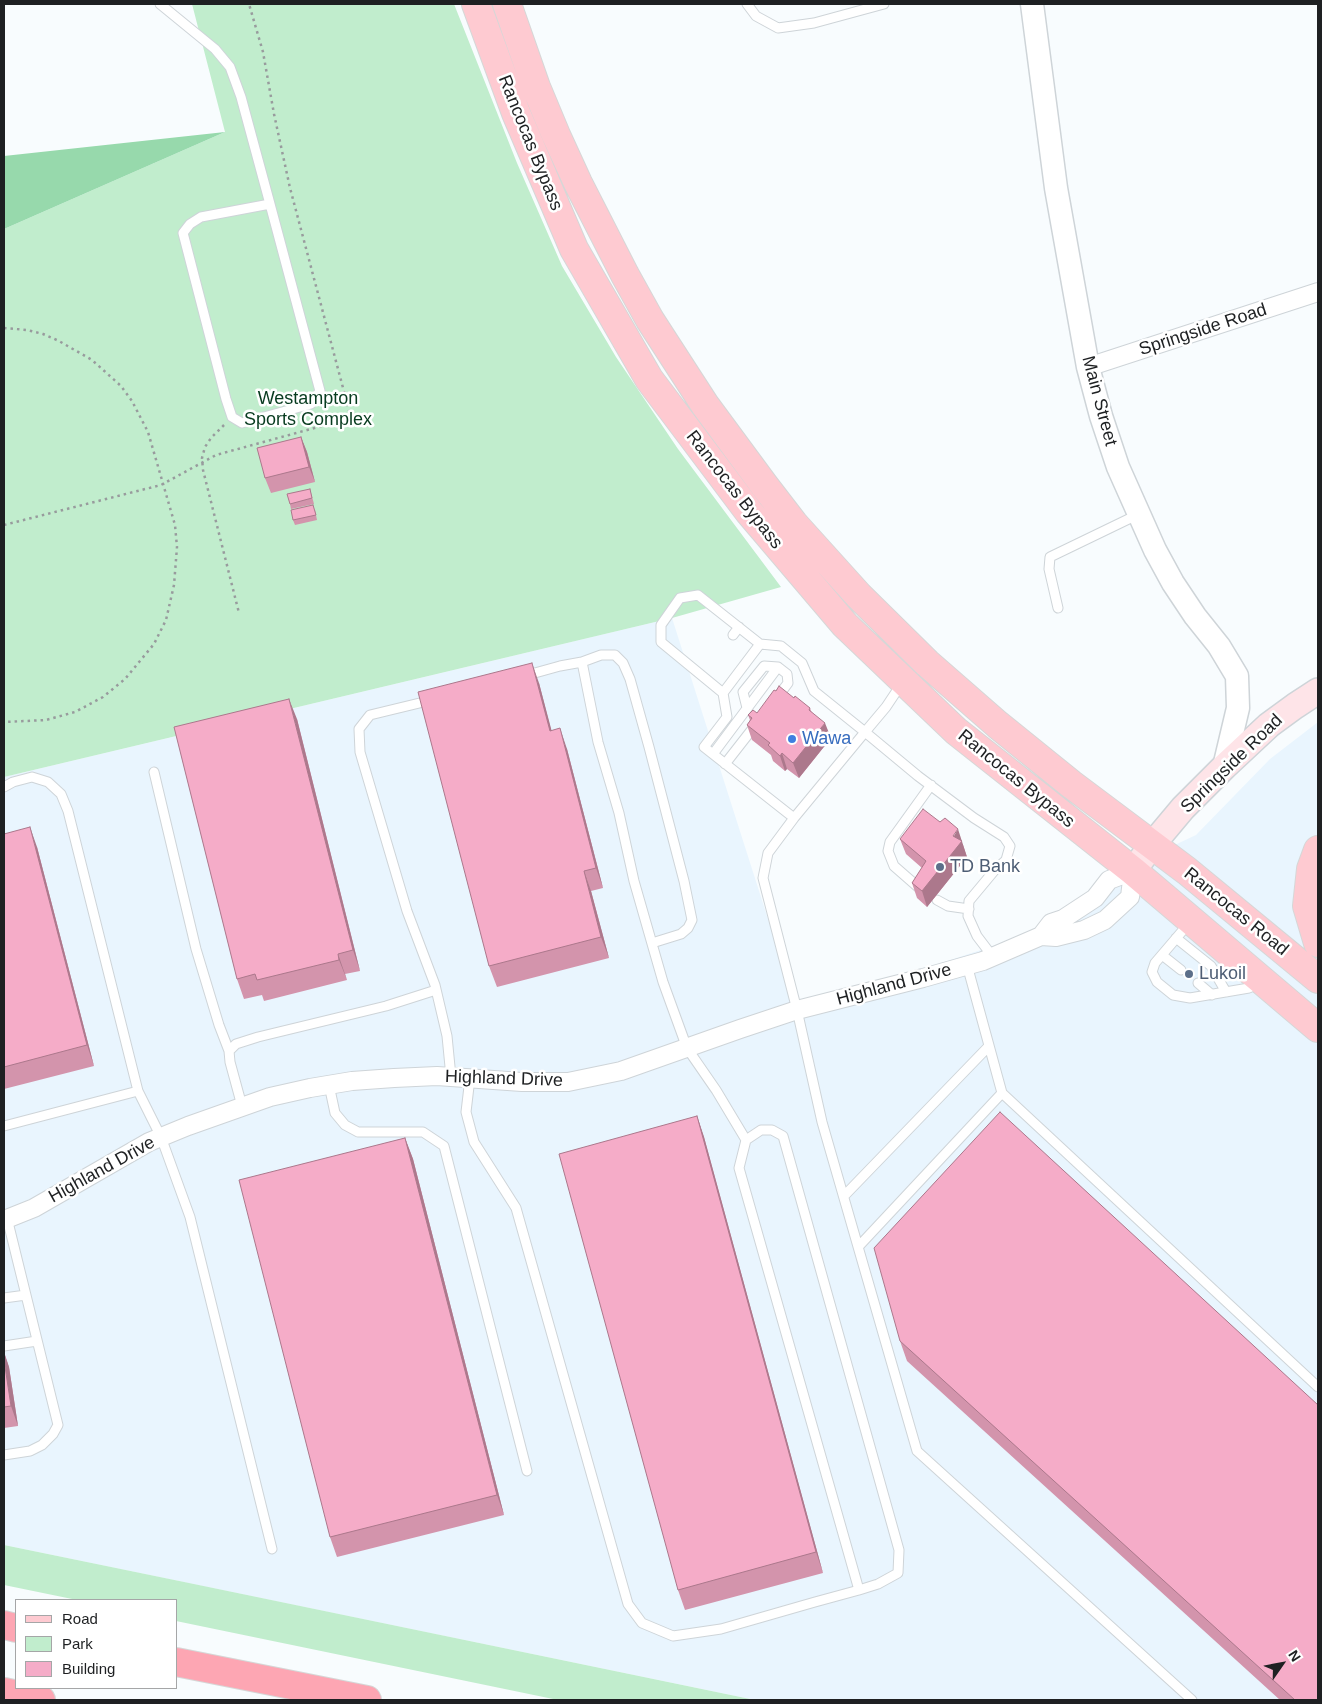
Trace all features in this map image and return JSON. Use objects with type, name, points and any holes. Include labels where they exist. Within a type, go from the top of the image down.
[{"type":"highway","points":[[178,1662],[367,1700]]},
{"type":"highway","points":[[4,1692],[41,1700]]},
{"type":"main road","name":"Rancocas Bypass","points":[[476,4],[516,113],[574,249],[649,379],[749,512],[845,625],[956,731],[1133,871]]},
{"type":"main road","name":"Rancocas Bypass","points":[[506,4],[536,87],[556,135],[625,275],[650,320],[705,405],[764,485],[794,524],[833,568],[927,663],[1005,731],[1152,845]]},
{"type":"main road","name":"Springside Road","points":[[1133,871],[1152,845],[1196,795],[1224,767],[1269,725],[1318,691]]},
{"type":"main road","name":"Rancocas Road","points":[[1152,845],[1187,871],[1318,979]]},
{"type":"main road","points":[[1318,850],[1311,869],[1306,906],[1318,943]]},
{"type":"main road","name":"Rancocas Road","points":[[1133,871],[1184,930],[1262,981],[1318,1028]]},
{"type":"street","name":"Main Street","points":[[1032,4],[1056,188],[1088,367],[1101,416],[1118,467],[1155,550],[1173,583],[1195,616],[1219,646],[1237,676],[1238,708],[1224,767]]},
{"type":"street","name":"Springside Road","points":[[1088,367],[1318,292]]},
{"type":"street","name":"Highland Drive","points":[[5,1219],[34,1208],[149,1142],[270,1097],[352,1081],[394,1078],[451,1077],[522,1082],[568,1082],[621,1071],[797,1010],[923,978],[993,957],[1041,936],[1056,937],[1084,930],[1105,920],[1130,897],[1133,871],[1109,880],[1095,898],[1063,919],[1051,923],[1041,936]]},
{"type":"lane","points":[[160,4],[215,49],[230,66],[242,98],[320,392],[311,404],[242,423],[232,417],[226,399],[183,233],[190,224],[200,217],[270,204]]},
{"type":"lane","points":[[747,4],[756,16],[778,28],[814,24],[884,4]]},
{"type":"lane","points":[[1058,608],[1049,569],[1050,557],[1139,513]]},
{"type":"lane","points":[[794,818],[704,747],[727,717],[723,693],[661,642],[660,625],[680,598],[698,595],[760,644],[781,646],[802,663],[814,691],[931,785],[974,818],[1004,837],[1010,846],[1006,860],[994,871],[969,901],[968,909],[968,916],[977,936],[993,957]]},
{"type":"lane","points":[[709,616],[715,608]]},
{"type":"lane","points":[[733,635],[739,627]]},
{"type":"lane","points":[[723,693],[760,644]]},
{"type":"lane","points":[[678,656],[685,648]]},
{"type":"lane","points":[[515,679],[560,666],[582,662],[601,655],[615,655],[623,663],[630,679],[647,737],[684,881],[692,920],[682,934],[652,942]]},
{"type":"lane","points":[[582,662],[598,742],[619,814],[634,882],[663,982],[687,1048],[716,1090],[746,1140]]},
{"type":"lane","points":[[702,675],[708,666]]},
{"type":"lane","points":[[725,764],[788,683],[787,674],[778,668],[764,666],[743,692],[747,708]]},
{"type":"lane","points":[[713,754],[778,668]]},
{"type":"lane","points":[[904,681],[886,707],[794,818],[768,853],[763,878],[797,1010],[822,1122],[917,1451],[1192,1700]]},
{"type":"lane","points":[[442,698],[370,716],[359,729],[360,752],[406,911],[436,990],[447,1036],[451,1077]]},
{"type":"lane","points":[[154,772],[196,949],[219,1025],[229,1051],[232,1074],[242,1106]]},
{"type":"lane","points":[[4,787],[13,782],[32,777],[48,782],[60,794],[73,824],[138,1091],[161,1137],[190,1216],[272,1549]]},
{"type":"lane","points":[[918,887],[894,866],[888,851],[890,842],[931,785]]},
{"type":"lane","points":[[937,900],[948,906],[968,909]]},
{"type":"lane","points":[[1226,992],[1211,966],[1184,930],[1155,963],[1152,972],[1156,982],[1174,994],[1190,998],[1212,995],[1249,988],[1262,981]]},
{"type":"lane","points":[[1162,955],[1181,970]]},
{"type":"lane","points":[[967,965],[1002,1092],[1318,1387]]},
{"type":"lane","points":[[1198,983],[1212,995]]},
{"type":"lane","points":[[229,1051],[236,1044],[258,1037],[386,1006],[436,990]]},
{"type":"lane","points":[[844,1196],[989,1046]]},
{"type":"lane","points":[[470,1078],[466,1112],[474,1142],[516,1208],[628,1604],[642,1623],[673,1636],[721,1629],[858,1590],[878,1584],[898,1573],[899,1550],[783,1136],[772,1130],[761,1130],[746,1140],[739,1168],[858,1590]]},
{"type":"lane","points":[[330,1085],[335,1112],[345,1125],[358,1132],[423,1132],[444,1146],[527,1471]]},
{"type":"lane","points":[[4,1126],[138,1091]]},
{"type":"lane","points":[[859,1246],[1002,1092]]},
{"type":"lane","points":[[4,1455],[30,1452],[42,1445],[53,1434],[58,1425],[5,1219]]},
{"type":"lane","points":[[4,1298],[26,1295]]},
{"type":"lane","points":[[4,1346],[37,1341]]},
{"type":"path","points":[[4,525],[164,483],[216,455],[351,418],[290,188],[263,52],[249,4]]},
{"type":"path","points":[[4,328],[27,330],[59,341],[92,360],[122,386],[148,432],[175,525],[177,547],[177,567],[168,611],[154,644],[131,672],[103,697],[75,712],[46,720],[4,722]]},
{"type":"path","points":[[232,417],[205,447],[202,462],[239,613]]},
{"type":"shaded area","points":[[672,618],[797,1010],[1085,916],[1109,896],[1128,867],[1196,835],[1270,759],[1318,722],[1318,1700],[755,1700],[4,1545],[4,777]]},
{"type":"green space","name":"Westampton Sports Complex","points":[[192,4],[454,4],[517,163],[562,266],[616,357],[678,449],[781,587],[672,618],[4,777],[4,229],[225,132]]},
{"type":"green space","points":[[225,132],[4,229],[4,156]]},
{"type":"green space","points":[[4,1545],[755,1700],[558,1700],[178,1621],[178,1599],[72,1599],[4,1585]]},
{"type":"building","points":[[301,437],[309,467],[265,478],[257,448]]},
{"type":"building","points":[[310,489],[312,498],[290,504],[287,494]]},
{"type":"building","points":[[313,505],[316,515],[293,520],[291,510]]},
{"type":"building","points":[[532,663],[550,731],[560,728],[596,868],[584,871],[601,937],[489,966],[418,692]]},
{"type":"building","name":"Wawa","points":[[779,686],[810,708],[809,710],[825,723],[793,763],[782,753],[780,756],[768,745],[770,743],[747,725],[752,718],[748,715],[753,710],[757,713]]},
{"type":"building","points":[[289,699],[353,950],[338,954],[339,960],[257,980],[255,974],[237,979],[174,727]]},
{"type":"building","points":[[923,809],[940,822],[945,818],[958,829],[953,836],[962,841],[922,891],[912,883],[926,861],[900,839]]},
{"type":"building","points":[[30,827],[87,1045],[4,1067],[4,834]]},
{"type":"building","points":[[1000,1112],[1318,1405],[1318,1700],[1295,1700],[900,1341],[874,1248]]},
{"type":"building","points":[[697,1116],[816,1552],[678,1590],[559,1154]]},
{"type":"building","points":[[405,1138],[497,1495],[330,1537],[239,1180]]},
{"type":"building","points":[[4,1360],[11,1406],[4,1407]]},
{"type":"place","name":"Wawa","points":[[792,739]]},
{"type":"place","name":"TD Bank","points":[[940,867]]},
{"type":"place","name":"Lukoil","points":[[1189,974]]}]
